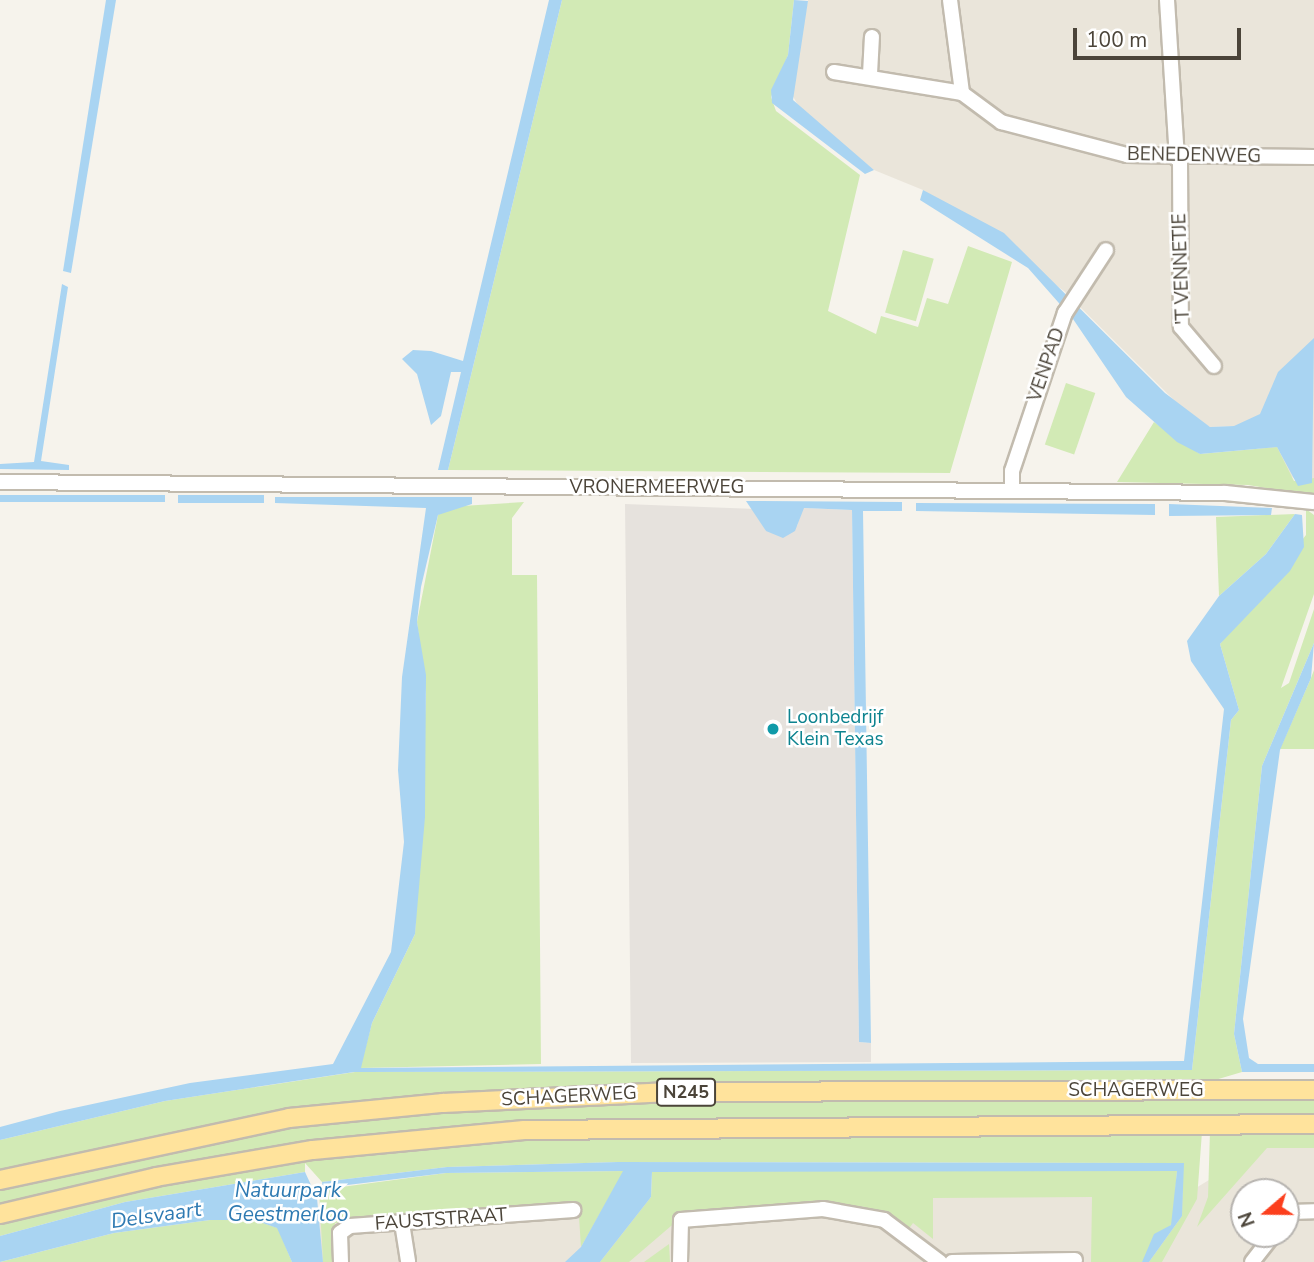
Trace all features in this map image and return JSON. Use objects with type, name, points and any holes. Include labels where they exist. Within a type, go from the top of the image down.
[{"type":"main road","name":"SCHAGERWEG","points":[[0,1180],[289,1118],[443,1102],[665,1092],[1314,1090]]},
{"type":"main road","name":"SCHAGERWEG","points":[[0,1214],[156,1177],[313,1150],[524,1130],[1314,1124]]},
{"type":"street","points":[[834,72],[870,74],[962,93],[950,0]]},
{"type":"street","name":"'T VENNETJE","points":[[1167,0],[1179,159],[1181,327],[1213,366]]},
{"type":"street","points":[[870,74],[872,37]]},
{"type":"street","name":"BENEDENWEG","points":[[962,93],[1001,121],[1057,140],[1179,159],[1314,157]]},
{"type":"street","name":"VENPAD","points":[[1012,490],[1012,471],[1069,307],[1106,250]]},
{"type":"street","name":"VRONERMEERWEG","points":[[0,482],[1012,490],[1261,494],[1314,502]]},
{"type":"street","points":[[680,1262],[681,1220],[823,1209],[884,1220],[940,1262]]},
{"type":"street","name":"FAUSTSTRAAT","points":[[341,1262],[340,1233],[350,1226],[573,1210]]},
{"type":"street","points":[[402,1223],[408,1262]]},
{"type":"street","points":[[1252,1262],[1263,1248]]},
{"type":"street","points":[[953,1262],[1073,1262]]},
{"type":"shaded area","points":[[808,0],[1314,0],[1314,496],[1234,426],[1210,427],[1188,414],[1064,291],[923,190],[874,170],[802,112],[791,93]]},
{"type":"shaded area","points":[[625,504],[756,509],[766,531],[797,526],[803,508],[852,510],[859,1042],[871,1043],[871,1062],[631,1063]]},
{"type":"shaded area","points":[[1274,1140],[1314,1140],[1314,1262],[322,1262],[319,1214],[799,1192],[1096,1192],[1178,1199]]},
{"type":"green space","points":[[562,0],[794,0],[788,55],[771,97],[776,111],[860,175],[828,311],[876,334],[881,316],[918,327],[927,298],[948,304],[968,246],[1012,262],[950,473],[448,470]]},
{"type":"green space","points":[[903,250],[934,259],[916,321],[885,312]]},
{"type":"green space","points":[[1066,383],[1095,393],[1074,455],[1045,444]]},
{"type":"green space","points":[[1154,422],[1200,454],[1277,447],[1294,481],[1314,478],[1314,496],[1248,485],[1117,482]]},
{"type":"green space","points":[[524,502],[512,518],[512,575],[537,575],[541,1064],[360,1068],[372,1023],[415,934],[426,694],[417,622],[438,515],[446,507]]},
{"type":"green space","points":[[1306,509],[1314,515],[1314,594],[1281,688],[1289,683],[1314,609],[1314,643],[1262,766],[1234,1034],[1242,1072],[1205,1083],[380,1100],[262,1114],[0,1170],[0,1140],[165,1101],[355,1072],[1192,1070],[1231,720],[1239,710],[1220,644],[1306,535]]},
{"type":"green space","points":[[1295,514],[1266,554],[1219,596],[1216,517]]},
{"type":"green space","points":[[1314,670],[1314,749],[1280,749],[1311,678]]},
{"type":"green space","points":[[1314,1097],[1314,1117],[789,1117],[429,1128],[170,1165],[0,1204],[0,1188],[300,1122],[433,1109],[731,1098]]},
{"type":"green space","points":[[1210,1131],[1314,1131],[1314,1148],[1267,1148],[1240,1178],[1230,1178],[1230,1190],[1197,1227],[1208,1197]]},
{"type":"green space","points":[[1202,1132],[1197,1199],[1162,1262],[1149,1262],[1182,1216],[1183,1163],[620,1162],[447,1167],[322,1182],[305,1163],[305,1172],[125,1202],[0,1236],[0,1222],[177,1180],[324,1156],[489,1140]]},
{"type":"green space","points":[[1017,1168],[1177,1171],[1173,1222],[1142,1262],[1091,1262],[1092,1197],[933,1198],[933,1239],[913,1223],[908,1230],[865,1207],[816,1202],[685,1214],[629,1262],[600,1262],[651,1197],[652,1172]]},
{"type":"green space","points":[[624,1171],[581,1247],[578,1202],[335,1223],[337,1262],[323,1262],[319,1190],[446,1173]]},
{"type":"green space","points":[[210,1220],[254,1220],[278,1228],[292,1262],[0,1262],[114,1233]]},
{"type":"green space","points":[[669,1244],[670,1262],[644,1262]]},
{"type":"water","points":[[106,0],[116,0],[71,273],[63,271]]},
{"type":"water","points":[[549,0],[562,0],[448,470],[438,470],[461,372],[451,372],[441,416],[431,425],[417,374],[402,359],[413,350],[431,351],[463,361]]},
{"type":"water","points":[[794,0],[808,1],[793,100],[874,170],[865,174],[772,103],[771,90],[788,55]]},
{"type":"water","points":[[923,190],[1004,233],[1165,393],[1210,427],[1234,426],[1260,414],[1278,372],[1314,338],[1312,483],[1298,486],[1277,447],[1200,454],[1177,442],[1126,397],[1073,319],[1028,268],[920,200]]},
{"type":"water","points":[[62,284],[68,287],[41,461],[69,465],[69,470],[0,469],[0,464],[34,462]]},
{"type":"water","points":[[0,495],[165,495],[165,502],[0,502]]},
{"type":"water","points":[[178,495],[264,495],[264,503],[178,503]]},
{"type":"water","points":[[275,497],[472,497],[472,504],[438,515],[421,587],[417,622],[426,675],[425,817],[415,934],[372,1023],[361,1068],[1184,1061],[1224,709],[1191,661],[1187,641],[1219,596],[1266,554],[1295,514],[1302,515],[1304,547],[1290,571],[1220,644],[1239,710],[1231,720],[1192,1070],[354,1072],[165,1101],[0,1140],[0,1127],[60,1111],[190,1083],[333,1064],[391,952],[404,842],[398,770],[402,677],[426,508],[275,503]]},
{"type":"water","points":[[746,501],[902,502],[902,511],[863,511],[871,1043],[859,1042],[852,510],[804,508],[795,531],[783,538],[766,531]]},
{"type":"water","points":[[916,503],[1155,504],[1155,515],[916,511]]},
{"type":"water","points":[[1169,504],[1272,508],[1271,515],[1169,516]]},
{"type":"water","points":[[1314,643],[1311,678],[1280,750],[1243,1019],[1249,1058],[1258,1064],[1314,1064],[1314,1072],[1242,1072],[1234,1034],[1262,766]]},
{"type":"water","points":[[618,1162],[1184,1163],[1182,1216],[1149,1262],[1142,1262],[1154,1234],[1171,1225],[1177,1171],[652,1172],[651,1197],[600,1262],[565,1262],[581,1247],[623,1171],[446,1173],[323,1188],[322,1182],[447,1167]]},
{"type":"water","name":"Natuurpark Geestmerloo","points":[[305,1172],[317,1198],[323,1262],[292,1262],[277,1228],[254,1220],[210,1220],[114,1233],[0,1262],[0,1236],[125,1202]]},
{"type":"place","name":"Loonbedrijf Klein Texas","points":[[773,729]]},
{"type":"water label","name":"Delsvaart","points":[[156,1215]]}]
